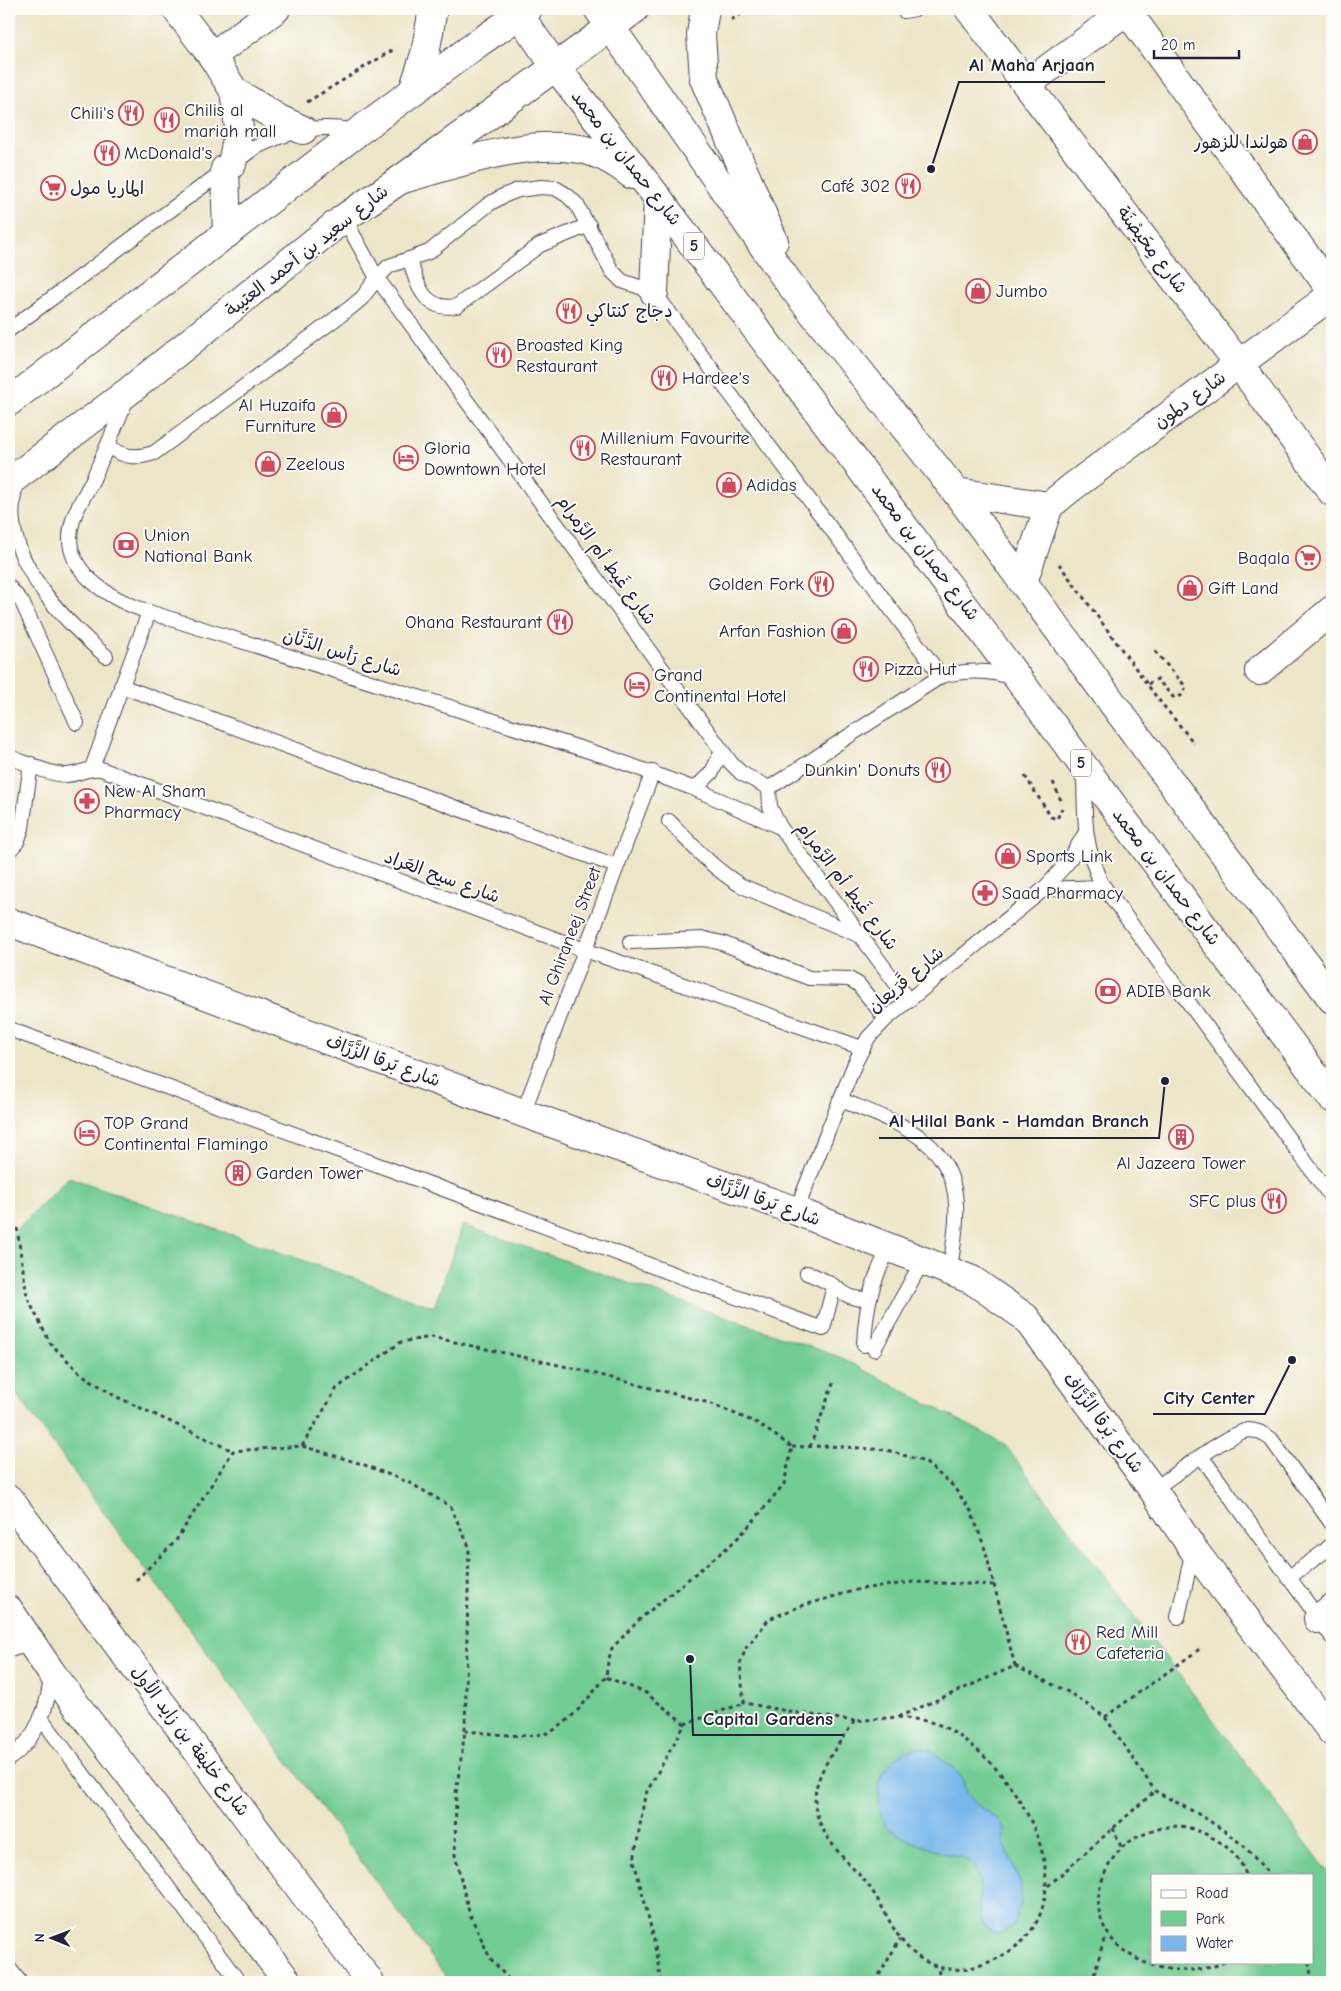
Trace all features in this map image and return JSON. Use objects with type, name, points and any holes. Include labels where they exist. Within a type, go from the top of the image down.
[{"type":"main road","points":[[176,9],[212,56],[234,91],[239,128],[229,167],[226,234]]},
{"type":"main road","points":[[212,56],[276,9]]},
{"type":"main road","points":[[414,91],[426,54],[433,9]]},
{"type":"main road","name":"شارع سعيد بن أحمد العتيبة","points":[[13,479],[130,391],[344,218],[400,180],[555,66],[604,17],[634,9]]},
{"type":"main road","points":[[705,9],[701,34],[704,79],[764,216],[789,283]]},
{"type":"main road","name":"شارع مِحَيصْنَة","points":[[969,9],[1327,475]]},
{"type":"main road","points":[[1027,84],[1128,10],[1332,291]]},
{"type":"main road","points":[[9,402],[359,131],[521,11]]},
{"type":"main road","name":"شارع حمدان بن محمد","points":[[521,11],[555,66],[654,193],[1332,1098]]},
{"type":"main road","points":[[604,17],[789,283],[956,492],[1332,999]]},
{"type":"main road","points":[[234,91],[291,125]]},
{"type":"main road","points":[[400,180],[506,152],[552,146],[575,148],[601,155],[620,165],[654,193],[654,292]]},
{"type":"main road","name":"شارع دلمون","points":[[1049,506],[1332,295]]},
{"type":"main road","points":[[956,492],[1049,506],[1023,582]]},
{"type":"main road","points":[[1259,671],[1332,610]]},
{"type":"main road","name":"شارع بَرقا الزَّرَّاف","points":[[9,922],[523,1113],[796,1211],[972,1280],[1025,1317],[1153,1490],[1193,1549],[1332,1732]]},
{"type":"main road","name":"شارع خليفة بن زايد الأول","points":[[9,1499],[370,1982]]},
{"type":"main road","points":[[9,1610],[21,1646],[51,1672],[288,1982]]},
{"type":"lane","points":[[9,330],[254,148],[272,139],[291,125],[333,127],[359,131]]},
{"type":"lane","points":[[108,446],[118,453],[130,457],[142,457],[154,453],[350,308],[362,298],[389,266],[429,252],[489,204],[503,196],[518,190],[541,187],[555,188],[567,195],[577,205],[612,271],[622,281],[654,292],[941,676]]},
{"type":"lane","name":"شارع غَيط أم الرَّمرام","points":[[344,218],[377,278],[722,751],[741,773],[769,788],[770,807],[780,827],[909,1001]]},
{"type":"lane","points":[[410,259],[415,281],[430,302],[441,307],[457,306],[540,245],[588,225]]},
{"type":"lane","name":"شارع رَأس الدَّنَّان","points":[[130,391],[108,446],[73,520],[70,536],[74,558],[87,577],[106,593],[126,604],[149,612],[608,756],[695,789],[780,827]]},
{"type":"lane","points":[[13,479],[13,522],[18,546],[28,567],[71,624],[106,656]]},
{"type":"lane","points":[[9,587],[22,602],[77,723]]},
{"type":"lane","points":[[9,757],[64,775],[76,774],[92,768],[149,612]]},
{"type":"lane","points":[[769,788],[941,676],[974,670],[1007,676],[1022,683]]},
{"type":"lane","points":[[122,686],[616,866]]},
{"type":"lane","points":[[695,789],[712,772],[722,751]]},
{"type":"lane","points":[[9,851],[17,842],[22,828],[31,764]]},
{"type":"lane","points":[[1084,767],[1086,832],[1092,861],[1104,887],[1332,1198]]},
{"type":"lane","name":"شارع سيح العَراد","points":[[92,768],[101,769],[585,950],[862,1048]]},
{"type":"lane","name":"Al Ghiraneej Street","points":[[523,1113],[652,772]]},
{"type":"lane","points":[[669,822],[704,858],[735,882],[756,893],[863,938]]},
{"type":"lane","name":"شارع قَرَيعان","points":[[796,1211],[862,1048],[868,1038],[886,1019],[1044,889],[1068,862],[1086,832]]},
{"type":"lane","points":[[1044,889],[1104,887]]},
{"type":"lane","points":[[630,942],[705,939],[722,943],[809,978],[850,979],[858,984],[886,1019]]},
{"type":"lane","points":[[9,1029],[823,1329],[834,1286]]},
{"type":"lane","points":[[841,1100],[909,1128],[923,1138],[946,1167],[953,1184],[957,1220],[950,1272]]},
{"type":"lane","points":[[889,1248],[872,1285],[869,1298],[869,1347],[923,1260]]},
{"type":"lane","points":[[807,1273],[834,1286],[848,1297],[854,1299],[869,1298]]},
{"type":"lane","points":[[1153,1490],[1201,1456],[1241,1432],[1249,1430],[1271,1438],[1332,1524]]},
{"type":"lane","points":[[1201,1456],[1288,1578],[1328,1621]]},
{"type":"lane","points":[[1288,1578],[1332,1544]]},
{"type":"lane","points":[[1178,1617],[1193,1549]]},
{"type":"lane","points":[[9,1760],[34,1732],[41,1718],[47,1703],[51,1672]]},
{"type":"lane","points":[[41,1718],[239,1982]]},
{"type":"lane","points":[[9,1968],[20,1982]]},
{"type":"path","points":[[291,125],[398,48]]},
{"type":"path","points":[[1053,556],[1194,744]]},
{"type":"path","points":[[1148,684],[1157,679],[1173,697],[1181,696],[1186,687],[1153,650]]},
{"type":"path","points":[[1025,776],[1051,816],[1057,819],[1063,806],[1053,782]]},
{"type":"path","points":[[17,1228],[27,1297],[50,1343],[80,1373],[115,1396],[233,1452],[302,1446],[362,1464],[410,1483],[450,1506],[469,1546],[465,1731],[456,1793],[455,1855],[469,1912],[490,1958],[510,1982]]},
{"type":"path","points":[[302,1446],[337,1388],[401,1342],[432,1337],[581,1370],[709,1403],[757,1423],[792,1447],[830,1446],[888,1450],[924,1462],[953,1486],[971,1511],[996,1585],[1015,1666]]},
{"type":"path","points":[[810,1447],[834,1381]]},
{"type":"path","points":[[465,1731],[544,1734],[570,1718],[606,1677],[612,1648],[641,1618],[734,1542],[784,1484],[792,1447]]},
{"type":"path","points":[[136,1580],[175,1542],[233,1452]]},
{"type":"path","points":[[744,1703],[740,1664],[746,1648],[769,1619],[801,1606],[860,1589],[913,1582],[996,1585]]},
{"type":"path","points":[[1104,1717],[1202,1648]]},
{"type":"path","points":[[898,1717],[1015,1666],[1070,1693],[1104,1717],[1155,1791],[1202,1816],[1223,1830],[1244,1846],[1269,1874]]},
{"type":"path","points":[[606,1677],[646,1693],[686,1724]]},
{"type":"path","points":[[662,1982],[634,1861],[645,1795],[686,1724],[744,1703],[855,1721],[898,1717],[920,1720],[942,1726],[969,1744],[998,1771],[1014,1790],[1036,1830],[1043,1851],[1047,1886],[1038,1920],[1022,1941],[1000,1958],[973,1968],[939,1968],[918,1957],[900,1939],[868,1885],[824,1833],[817,1817],[815,1800],[824,1766],[855,1721]]},
{"type":"path","points":[[1047,1886],[1155,1791]]},
{"type":"path","points":[[1109,1942],[1101,1927],[1098,1902],[1103,1876],[1115,1854],[1135,1837],[1159,1828],[1185,1827],[1210,1835],[1230,1850],[1245,1874]]},
{"type":"path","points":[[1113,1828],[1122,1849]]},
{"type":"path","points":[[1092,1982],[1105,1936]]},
{"type":"path","points":[[876,1982],[900,1939]]},
{"type":"path","points":[[1209,1972],[1222,1964]]},
{"type":"path","points":[[1309,1964],[1312,1982]]},
{"type":"path","points":[[938,1982],[939,1968]]},
{"type":"green space","points":[[69,1177],[434,1307],[463,1225],[842,1358],[1004,1444],[1332,1877],[1332,1982],[450,1982],[9,1384],[9,1237]]},
{"type":"water","points":[[918,1748],[929,1750],[954,1768],[962,1779],[966,1793],[973,1802],[999,1820],[1004,1829],[1003,1841],[1021,1884],[1021,1903],[1013,1926],[999,1934],[989,1930],[983,1924],[980,1916],[978,1876],[972,1864],[962,1858],[906,1839],[891,1830],[883,1820],[878,1800],[881,1779],[890,1764],[897,1757],[904,1752]]},
{"type":"place","name":"Chili's","points":[[131,113]]},
{"type":"place","name":"Chilis al mariah mall","points":[[167,120]]},
{"type":"place","name":"هولندا للزهور","points":[[1305,142]]},
{"type":"place","name":"McDonald's","points":[[107,153]]},
{"type":"place","name":"Al Maha Arjaan","points":[[931,169]]},
{"type":"place","name":"Café 302","points":[[908,186]]},
{"type":"place","name":"الماريا مول","points":[[53,188]]},
{"type":"place","name":"Jumbo","points":[[978,291]]},
{"type":"place","name":"دجاج كنتاكي","points":[[569,311]]},
{"type":"place","name":"Broasted King Restaurant","points":[[499,355]]},
{"type":"place","name":"Hardee's","points":[[664,378]]},
{"type":"place","name":"Al Huzaifa Furniture","points":[[334,415]]},
{"type":"place","name":"Millenium Favourite Restaurant","points":[[583,448]]},
{"type":"place","name":"Gloria Downtown Hotel","points":[[406,458]]},
{"type":"place","name":"Zeelous","points":[[268,464]]},
{"type":"place","name":"Adidas","points":[[729,485]]},
{"type":"place","name":"Union National Bank","points":[[126,545]]},
{"type":"place","name":"Baqala","points":[[1308,558]]},
{"type":"place","name":"Golden Fork","points":[[821,584]]},
{"type":"place","name":"Gift Land","points":[[1190,588]]},
{"type":"place","name":"Ohana Restaurant","points":[[560,622]]},
{"type":"place","name":"Arfan Fashion","points":[[844,631]]},
{"type":"place","name":"Pizza Hut","points":[[866,669]]},
{"type":"place","name":"Grand Continental Hotel","points":[[637,685]]},
{"type":"place","name":"Dunkin' Donuts","points":[[938,770]]},
{"type":"place","name":"New Al Sham Pharmacy","points":[[87,801]]},
{"type":"place","name":"Sports Link","points":[[1008,856]]},
{"type":"place","name":"Saad Pharmacy","points":[[985,893]]},
{"type":"place","name":"ADIB Bank","points":[[1108,991]]},
{"type":"place","name":"Al Hilal Bank - Hamdan Branch","points":[[1165,1081]]},
{"type":"place","name":"TOP Grand Continental Flamingo","points":[[87,1133]]},
{"type":"place","name":"Al Jazeera Tower","points":[[1181,1137]]},
{"type":"place","name":"Garden Tower","points":[[238,1173]]},
{"type":"place","name":"SFC plus","points":[[1274,1201]]},
{"type":"place","name":"City Center","points":[[1292,1360]]},
{"type":"place","name":"Red Mill Cafeteria","points":[[1078,1642]]},
{"type":"place","name":"Capital Gardens","points":[[690,1659]]}]
